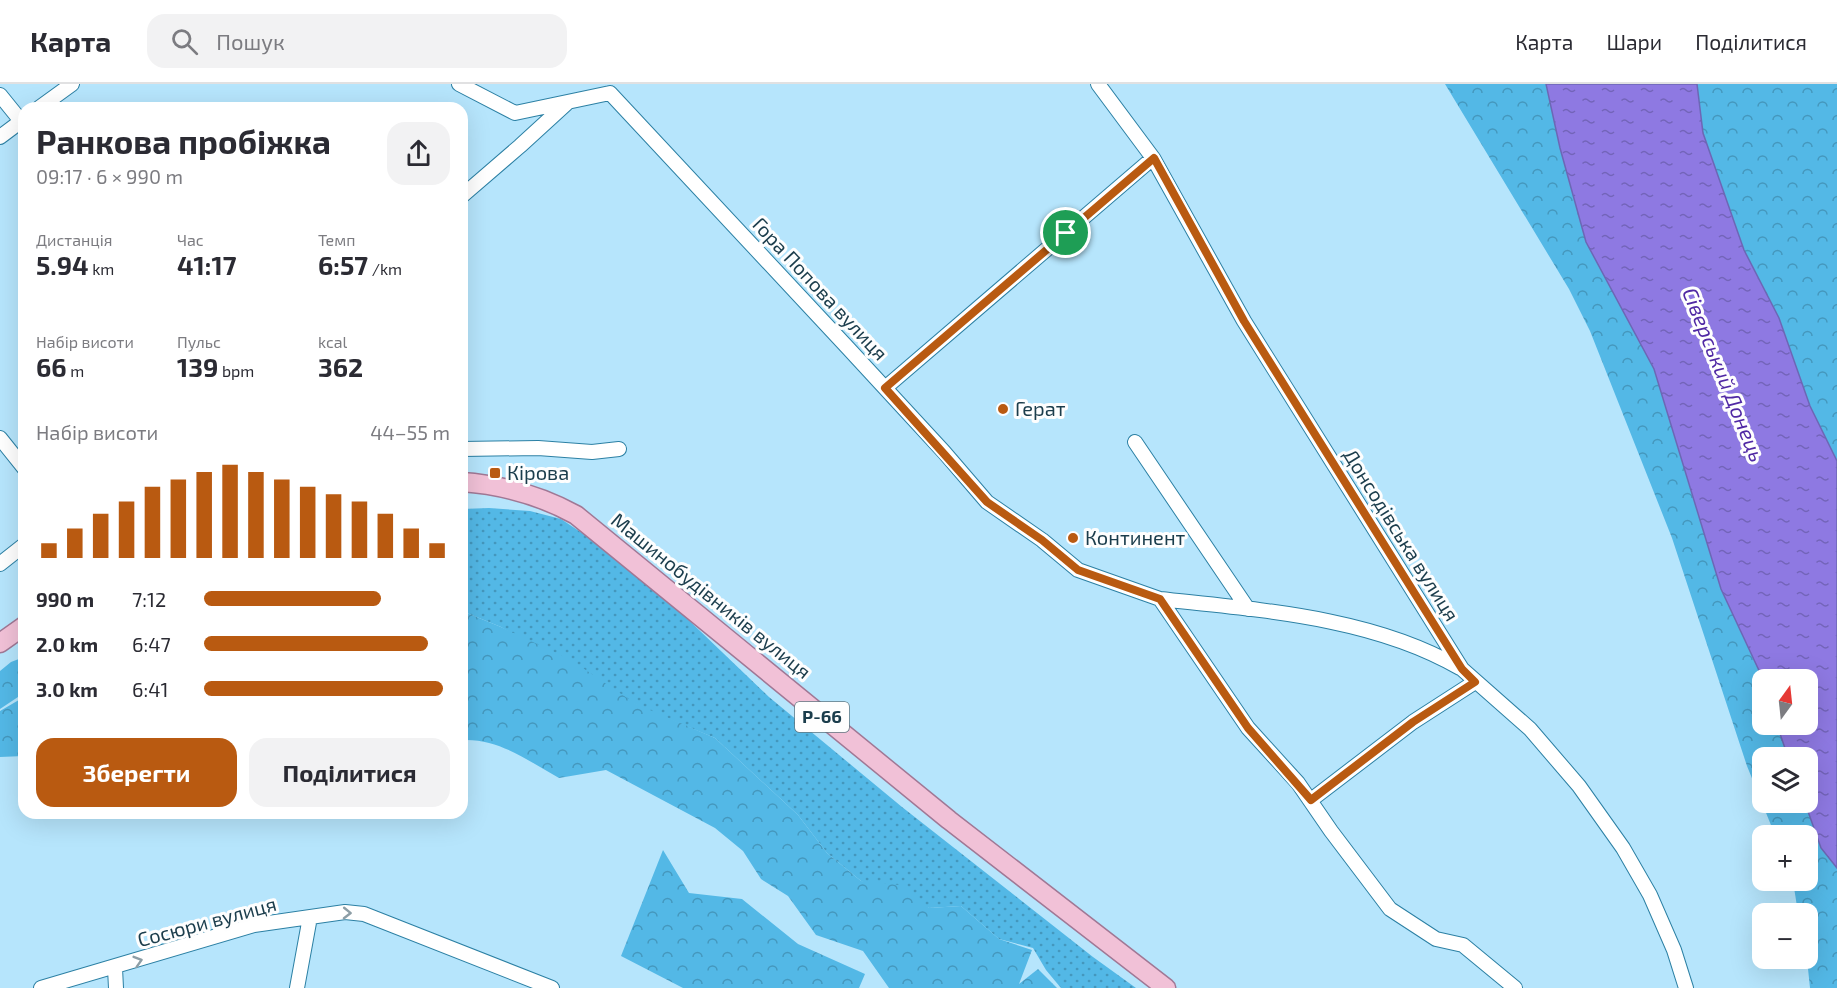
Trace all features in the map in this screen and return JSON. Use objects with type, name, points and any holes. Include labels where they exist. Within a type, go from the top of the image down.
[{"type":"main road","name":"Машинобудівників вулиця","points":[[468,483],[532,494],[576,515],[949,820],[1166,988]]},
{"type":"main road","points":[[0,643],[18,630]]},
{"type":"street","points":[[47,102],[72,84]]},
{"type":"street","points":[[459,84],[515,112],[568,102],[615,88]]},
{"type":"street","name":"Донсодівська вулиця","points":[[1098,84],[1154,158],[1244,321],[1462,669],[1530,729],[1580,786],[1617,839],[1650,894],[1674,950],[1686,988]]},
{"type":"street","name":"Гора Попова вулиця","points":[[615,88],[987,502],[1042,540],[1078,570],[1160,599],[1248,609],[1376,632],[1427,651],[1462,669]]},
{"type":"street","points":[[0,94],[18,115]]},
{"type":"street","points":[[468,191],[568,102]]},
{"type":"street","points":[[0,137],[18,123]]},
{"type":"street","points":[[885,388],[1154,158]]},
{"type":"street","points":[[0,438],[18,460]]},
{"type":"street","points":[[1135,442],[1248,609]]},
{"type":"street","points":[[468,449],[538,448],[592,452],[619,449]]},
{"type":"street","points":[[0,564],[18,550]]},
{"type":"street","points":[[1160,599],[1248,728],[1311,800],[1331,831],[1390,909],[1436,939],[1463,945],[1515,988]]},
{"type":"street","points":[[1311,800],[1413,722],[1475,682]]},
{"type":"street","name":"Сосюри вулиця","points":[[41,988],[115,968],[254,925],[345,912],[364,914],[552,988]]},
{"type":"street","points":[[297,988],[310,917]]},
{"type":"street","points":[[115,968],[117,988]]},
{"type":"street","points":[[513,988],[514,973]]},
{"type":"green space","points":[[1445,84],[1546,84],[1560,148],[1634,329],[1654,369],[1721,589],[1758,669],[1752,669],[1752,735],[1780,735],[1785,747],[1752,747],[1752,778],[1672,538],[1590,331],[1569,289]]},
{"type":"green space","points":[[1697,84],[1837,84],[1837,461],[1810,406],[1779,318],[1744,250],[1703,133]]},
{"type":"green space","points":[[468,509],[530,511],[561,519],[585,535],[651,584],[769,697],[902,807],[1136,988],[1061,988],[1046,970],[1033,948],[999,939],[961,906],[929,908],[861,881],[827,853],[798,815],[715,738],[640,707],[501,627],[468,613]]},
{"type":"green space","points":[[468,613],[571,660],[636,704],[715,738],[798,815],[827,853],[861,881],[899,885],[929,908],[961,906],[999,939],[1032,950],[1019,984],[1038,969],[1057,988],[889,988],[863,951],[816,935],[788,896],[761,879],[743,851],[715,828],[606,770],[559,778],[513,752],[476,740],[468,740]]},
{"type":"green space","points":[[18,659],[18,697],[0,709],[0,671]]},
{"type":"green space","points":[[18,700],[18,756],[0,757],[0,711]]},
{"type":"green space","points":[[1766,813],[1809,813],[1813,825],[1771,825]]},
{"type":"green space","points":[[1818,840],[1821,848],[1837,868],[1837,988],[1810,988],[1808,969],[1818,969],[1818,903],[1796,903],[1795,891],[1818,891]]},
{"type":"green space","points":[[663,850],[689,893],[742,899],[798,944],[865,974],[859,988],[683,988],[621,956]]},
{"type":"water","name":"Сіверський Донець","points":[[1546,84],[1697,84],[1703,133],[1744,250],[1779,318],[1810,406],[1837,461],[1837,868],[1821,848],[1818,840],[1818,825],[1813,825],[1809,813],[1818,813],[1818,747],[1785,747],[1780,735],[1818,735],[1818,669],[1758,669],[1721,589],[1654,369],[1586,242],[1560,148]]},
{"type":"place","name":"Герат","points":[[1003,409]]},
{"type":"place","name":"Кірова","points":[[495,473]]},
{"type":"place","name":"Континент","points":[[1073,538]]},
{"type":"route","points":[[1154,158],[1244,321],[1462,669],[1475,682],[1413,722],[1311,800],[1248,728],[1160,599],[1078,570],[1042,540],[987,502],[885,388],[1066,233],[1154,158]]}]
